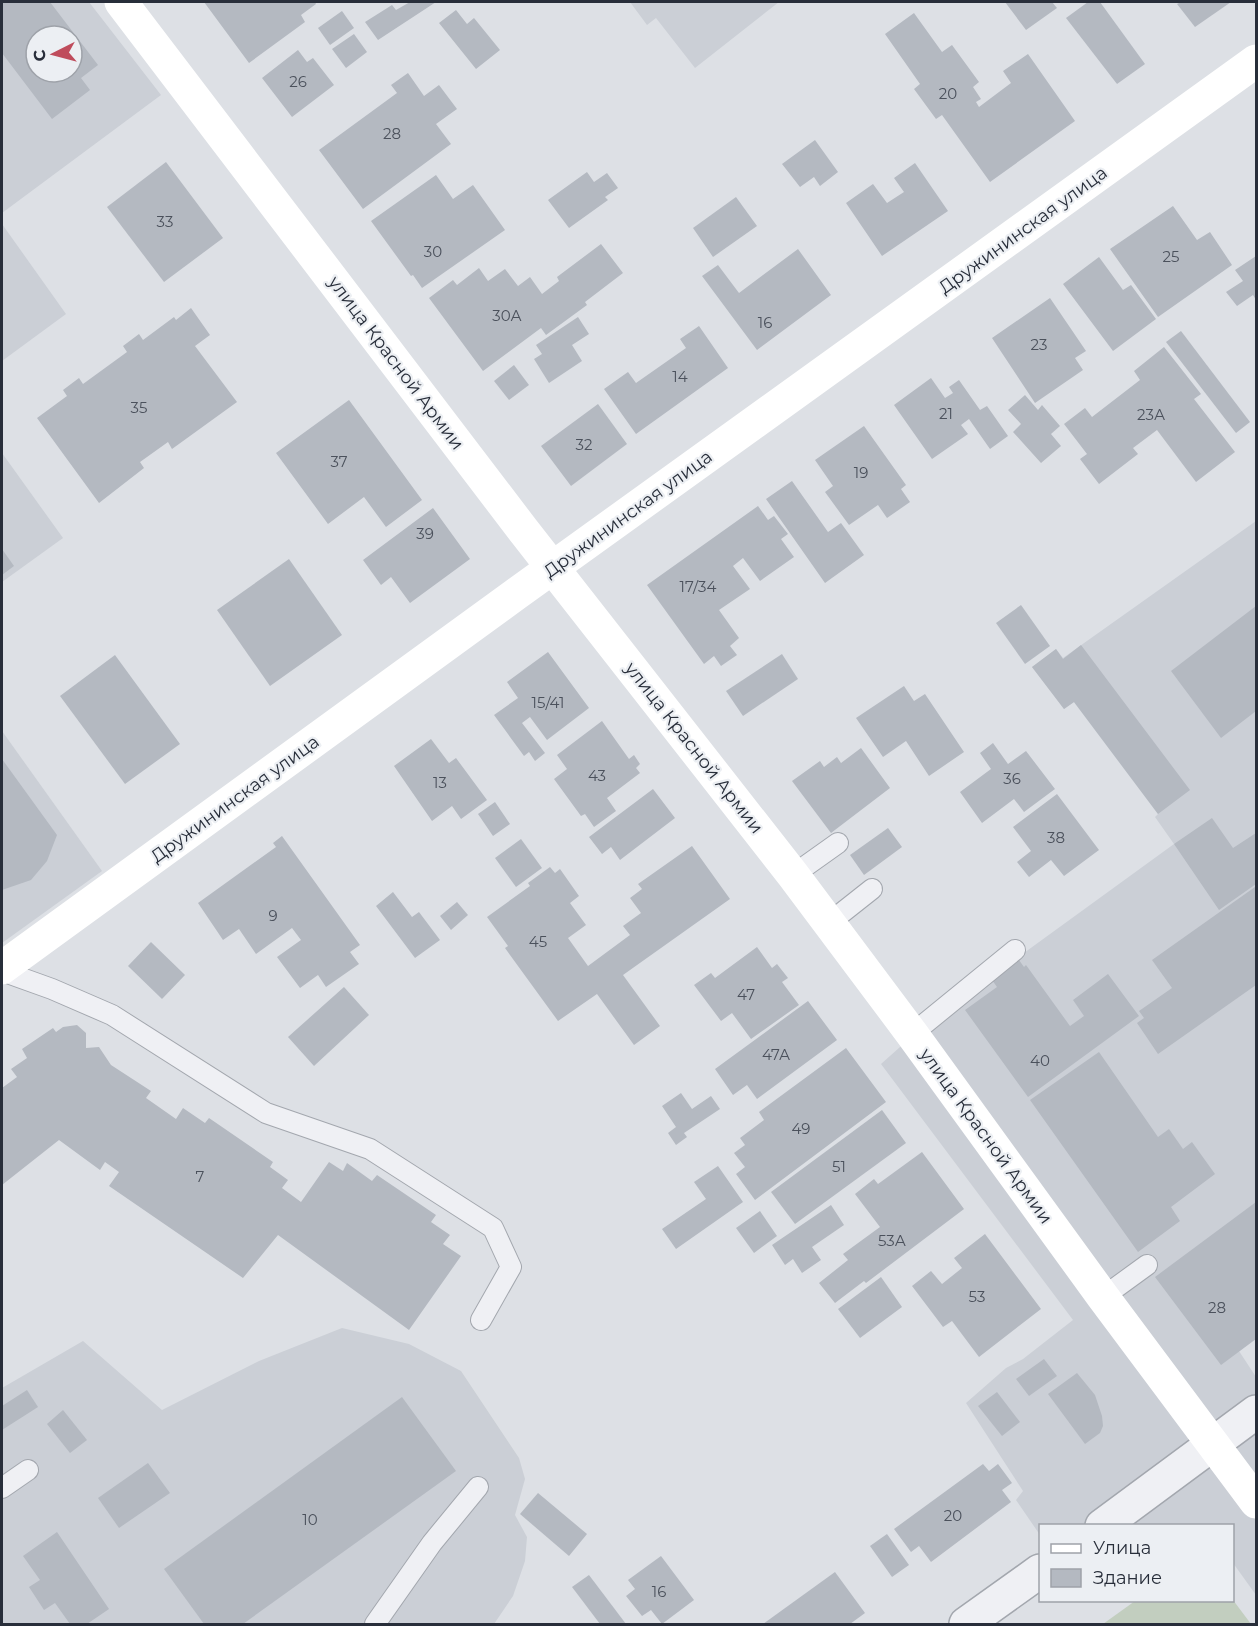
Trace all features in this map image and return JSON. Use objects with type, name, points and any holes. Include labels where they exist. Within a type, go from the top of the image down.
[{"type":"main road","name":"улица Красной Армии","points":[[121,2],[553,568],[793,874],[1103,1297],[1257,1502]]},
{"type":"main road","name":"Дружининская улица","points":[[2,970],[553,568],[1257,61]]},
{"type":"street","points":[[1105,1524],[1257,1412]]},
{"type":"street","points":[[966,1624],[1039,1571]]},
{"type":"lane","points":[[793,874],[838,843]]},
{"type":"lane","points":[[829,923],[872,889]]},
{"type":"lane","points":[[912,1034],[1015,950]]},
{"type":"lane","points":[[2,970],[112,1015],[266,1113],[370,1149],[493,1228],[511,1267],[481,1320]]},
{"type":"lane","points":[[1103,1297],[1147,1265]]},
{"type":"lane","points":[[2,1488],[28,1470]]},
{"type":"lane","points":[[375,1624],[432,1543],[478,1486]]},
{"type":"shaded area","points":[[2,2],[89,2],[161,95],[2,213]]},
{"type":"shaded area","points":[[630,2],[779,2],[695,68],[656,18],[647,25]]},
{"type":"shaded area","points":[[2,224],[66,314],[2,361]]},
{"type":"shaded area","points":[[2,453],[63,538],[2,582]]},
{"type":"shaded area","points":[[1256,521],[1256,1338],[1239,1351],[1256,1377],[1256,1595],[1234,1564],[1234,1524],[1039,1524],[1039,1534],[1016,1500],[1023,1491],[966,1403],[1006,1368],[1023,1359],[1073,1320],[881,1064],[946,1006],[958,1001],[1174,844],[1155,817],[1158,814],[1074,702],[1064,709],[1032,667],[1056,649],[1063,658]]},
{"type":"shaded area","points":[[2,731],[102,871],[2,943]]},
{"type":"shaded area","points":[[342,1328],[409,1344],[461,1371],[519,1458],[525,1479],[515,1515],[527,1537],[525,1561],[513,1596],[494,1624],[2,1624],[2,1388],[83,1341],[162,1410],[259,1361]]},
{"type":"green space","points":[[1234,1601],[1251,1624],[1103,1624],[1134,1602]]},
{"type":"building","points":[[2,2],[50,2],[67,24],[24,24],[24,82],[2,53]]},
{"type":"building","points":[[204,2],[315,2],[316,4],[301,15],[305,22],[249,63]]},
{"type":"building","points":[[410,2],[436,2],[378,40],[365,22],[392,5],[396,10]]},
{"type":"building","points":[[1005,2],[1052,2],[1057,8],[1026,30]]},
{"type":"building","points":[[1088,2],[1100,2],[1145,64],[1117,84],[1066,18]]},
{"type":"building","points":[[1181,2],[1231,2],[1195,27],[1177,4]]},
{"type":"building","points":[[456,10],[467,24],[474,18],[500,50],[476,69],[439,23]]},
{"type":"building","points":[[342,11],[354,28],[330,45],[318,28]]},
{"type":"building","points":[[914,13],[942,52],[952,45],[979,82],[973,87],[981,99],[976,102],[979,107],[1011,83],[1003,71],[1028,54],[1075,121],[990,182],[942,115],[936,119],[914,89],[920,84],[885,34]]},
{"type":"building","points":[[354,34],[367,52],[346,68],[332,49]]},
{"type":"building","points":[[84,47],[98,65],[84,76]]},
{"type":"building","points":[[298,50],[307,62],[313,58],[334,85],[292,117],[262,78]]},
{"type":"building","points":[[408,73],[424,96],[439,85],[457,109],[436,124],[451,144],[363,209],[319,150],[397,93],[391,85]]},
{"type":"building","points":[[84,82],[90,90],[52,119],[25,84],[84,84]]},
{"type":"building","points":[[815,140],[838,172],[820,186],[814,177],[800,187],[782,164]]},
{"type":"building","points":[[166,162],[223,238],[164,282],[107,207]]},
{"type":"building","points":[[915,163],[948,211],[882,256],[846,203],[873,184],[887,203],[904,192],[894,178]]},
{"type":"building","points":[[587,172],[594,182],[607,173],[618,188],[605,197],[608,200],[569,228],[548,200]]},
{"type":"building","points":[[436,175],[453,199],[473,185],[505,230],[422,288],[371,221]]},
{"type":"building","points":[[736,197],[757,226],[713,257],[693,228]]},
{"type":"building","points":[[1173,206],[1197,240],[1210,232],[1232,265],[1158,317],[1110,249]]},
{"type":"building","points":[[601,244],[623,273],[585,302],[587,305],[546,335],[541,328],[483,371],[429,298],[453,280],[457,285],[479,268],[488,281],[505,269],[518,286],[530,277],[542,294],[559,281],[557,277]]},
{"type":"building","points":[[798,249],[831,295],[757,350],[702,276],[718,265],[739,293]]},
{"type":"building","points":[[1256,256],[1256,300],[1253,295],[1237,306],[1226,292],[1243,281],[1235,270]]},
{"type":"building","points":[[1099,257],[1123,290],[1131,285],[1156,319],[1113,351],[1063,284]]},
{"type":"building","points":[[1050,298],[1086,351],[1075,358],[1083,370],[1035,403],[992,338]]},
{"type":"building","points":[[191,308],[210,335],[195,346],[237,402],[172,449],[168,442],[140,462],[144,468],[99,503],[37,418],[67,396],[63,390],[79,378],[83,384],[127,352],[123,346],[139,334],[143,340],[174,317],[176,320]]},
{"type":"building","points":[[578,317],[589,334],[572,345],[582,361],[549,383],[534,359],[542,354],[536,345]]},
{"type":"building","points":[[699,326],[728,368],[636,434],[604,389],[628,372],[636,383],[686,348],[680,339]]},
{"type":"building","points":[[1181,331],[1250,422],[1236,433],[1166,342]]},
{"type":"building","points":[[1164,347],[1201,394],[1194,399],[1235,452],[1196,482],[1157,430],[1133,448],[1138,454],[1099,484],[1080,459],[1087,454],[1064,424],[1085,408],[1092,417],[1140,380],[1134,371]]},
{"type":"building","points":[[514,365],[529,385],[509,400],[494,381]]},
{"type":"building","points":[[931,378],[945,398],[953,393],[949,387],[959,380],[980,410],[987,406],[1008,436],[990,449],[969,419],[961,425],[968,434],[932,459],[894,405]]},
{"type":"building","points":[[1025,395],[1038,410],[1042,405],[1060,426],[1051,434],[1061,446],[1041,463],[1013,432],[1021,424],[1008,410]]},
{"type":"building","points":[[349,400],[422,500],[386,527],[364,497],[328,524],[276,453]]},
{"type":"building","points":[[598,404],[627,444],[571,486],[541,446]]},
{"type":"building","points":[[864,426],[906,485],[901,489],[910,502],[887,518],[878,505],[849,525],[825,492],[833,486],[815,460]]},
{"type":"building","points":[[792,481],[828,532],[841,523],[864,555],[825,583],[766,499]]},
{"type":"building","points":[[758,506],[768,520],[774,516],[788,534],[781,539],[794,557],[760,581],[743,558],[733,566],[750,589],[719,610],[739,638],[730,646],[737,655],[721,666],[714,656],[704,664],[647,585]]},
{"type":"building","points":[[433,508],[470,559],[410,603],[391,577],[381,585],[363,560]]},
{"type":"building","points":[[2,549],[14,566],[2,575]]},
{"type":"building","points":[[289,559],[342,635],[270,686],[217,610]]},
{"type":"building","points":[[1021,605],[1050,646],[1025,664],[996,623]]},
{"type":"building","points":[[1256,606],[1256,711],[1221,738],[1171,671]]},
{"type":"building","points":[[1081,645],[1190,790],[1158,814],[1074,702],[1064,709],[1032,667],[1056,649],[1063,659]]},
{"type":"building","points":[[548,652],[589,708],[547,740],[530,717],[522,723],[545,753],[535,761],[529,752],[524,756],[494,715],[518,698],[507,682]]},
{"type":"building","points":[[782,654],[798,679],[743,716],[726,691]]},
{"type":"building","points":[[115,655],[180,744],[125,784],[60,696]]},
{"type":"building","points":[[904,686],[914,701],[925,694],[964,752],[929,776],[906,741],[883,757],[856,718]]},
{"type":"building","points":[[602,721],[629,759],[634,755],[640,764],[636,768],[640,773],[607,798],[616,811],[594,827],[585,814],[581,816],[554,779],[567,769],[557,755]]},
{"type":"building","points":[[431,739],[449,763],[456,758],[487,800],[461,819],[452,806],[432,821],[394,766]]},
{"type":"building","points":[[993,743],[1008,764],[1026,751],[1055,789],[1024,812],[1014,799],[982,823],[960,792],[991,769],[980,753]]},
{"type":"building","points":[[861,748],[890,788],[831,833],[792,781],[820,761],[824,767],[837,757],[841,763]]},
{"type":"building","points":[[2,759],[57,835],[47,861],[31,880],[2,890]]},
{"type":"building","points":[[653,789],[675,818],[620,860],[611,847],[602,854],[589,837]]},
{"type":"building","points":[[1057,794],[1099,850],[1064,876],[1051,860],[1029,877],[1017,862],[1031,851],[1013,827]]},
{"type":"building","points":[[495,802],[510,824],[493,836],[478,814]]},
{"type":"building","points":[[1212,818],[1233,848],[1256,833],[1256,884],[1219,910],[1174,844]]},
{"type":"building","points":[[888,828],[902,847],[864,875],[850,855]]},
{"type":"building","points":[[282,836],[360,945],[350,952],[359,964],[326,987],[318,975],[300,988],[277,957],[301,940],[292,928],[256,954],[239,929],[223,940],[198,903],[276,847],[273,843]]},
{"type":"building","points":[[521,839],[542,868],[516,887],[495,858]]},
{"type":"building","points":[[692,846],[730,899],[623,975],[660,1026],[634,1045],[597,994],[558,1021],[505,948],[508,946],[487,917],[530,886],[528,883],[550,867],[555,873],[560,869],[579,896],[570,903],[586,925],[568,938],[588,966],[630,935],[623,926],[641,913],[630,898],[642,889],[638,884]]},
{"type":"building","points":[[1255,887],[1256,985],[1158,1054],[1137,1023],[1144,1018],[1139,1011],[1172,988],[1152,960]]},
{"type":"building","points":[[393,892],[412,917],[419,912],[440,940],[415,958],[376,906]]},
{"type":"building","points":[[457,902],[468,915],[451,930],[440,916]]},
{"type":"building","points":[[151,942],[185,975],[162,999],[128,966]]},
{"type":"building","points":[[757,947],[772,968],[777,964],[788,978],[782,982],[799,1005],[751,1039],[732,1013],[721,1021],[694,985],[711,973],[715,978]]},
{"type":"building","points":[[1019,960],[1024,967],[1026,965],[1070,1026],[1084,1016],[1073,1000],[1108,974],[1139,1016],[1028,1097],[965,1010],[997,987],[992,980]]},
{"type":"building","points":[[344,987],[369,1015],[314,1066],[288,1037]]},
{"type":"building","points":[[808,1001],[837,1040],[757,1099],[747,1085],[733,1095],[715,1069]]},
{"type":"building","points":[[77,1025],[86,1033],[86,1048],[99,1047],[111,1065],[151,1091],[146,1098],[176,1119],[183,1108],[205,1123],[209,1118],[273,1162],[270,1167],[288,1180],[282,1188],[301,1202],[329,1162],[343,1171],[347,1163],[372,1181],[377,1175],[436,1215],[431,1222],[450,1235],[443,1244],[461,1256],[409,1330],[278,1235],[243,1278],[109,1186],[119,1172],[105,1162],[100,1170],[59,1140],[2,1185],[2,1088],[17,1077],[11,1069],[27,1058],[22,1049],[53,1028],[56,1032],[63,1027]]},
{"type":"building","points":[[846,1048],[886,1102],[755,1200],[736,1174],[745,1167],[734,1153],[745,1145],[740,1138],[764,1120],[759,1112]]},
{"type":"building","points":[[1099,1052],[1158,1137],[1169,1129],[1183,1149],[1192,1142],[1215,1174],[1171,1207],[1180,1221],[1138,1252],[1030,1100]]},
{"type":"building","points":[[681,1093],[692,1109],[711,1096],[720,1109],[684,1133],[687,1137],[676,1145],[668,1133],[676,1127],[662,1106]]},
{"type":"building","points":[[882,1110],[906,1143],[795,1224],[771,1192]]},
{"type":"building","points":[[922,1152],[964,1209],[866,1283],[864,1281],[835,1303],[819,1283],[848,1260],[843,1254],[880,1227],[855,1194],[874,1179],[878,1184]]},
{"type":"building","points":[[718,1166],[743,1202],[676,1249],[662,1229],[706,1199],[694,1182]]},
{"type":"building","points":[[1256,1202],[1256,1339],[1221,1365],[1155,1277]]},
{"type":"building","points":[[831,1205],[844,1225],[812,1247],[821,1260],[802,1273],[793,1259],[785,1265],[772,1245]]},
{"type":"building","points":[[760,1211],[777,1236],[754,1253],[736,1228]]},
{"type":"building","points":[[985,1234],[1041,1309],[979,1357],[952,1321],[943,1327],[912,1286],[931,1271],[942,1284],[962,1268],[954,1258]]},
{"type":"building","points":[[881,1277],[902,1307],[860,1338],[838,1309]]},
{"type":"building","points":[[1044,1359],[1057,1376],[1029,1396],[1016,1379]]},
{"type":"building","points":[[1077,1373],[1095,1395],[1102,1416],[1103,1426],[1100,1433],[1085,1444],[1048,1394]]},
{"type":"building","points":[[27,1390],[38,1407],[2,1430],[2,1406]]},
{"type":"building","points":[[997,1392],[1020,1422],[1002,1436],[978,1406]]},
{"type":"building","points":[[402,1397],[456,1471],[243,1624],[204,1624],[164,1569]]},
{"type":"building","points":[[63,1410],[87,1440],[70,1453],[47,1424]]},
{"type":"building","points":[[148,1463],[170,1493],[119,1528],[98,1498]]},
{"type":"building","points":[[983,1464],[989,1471],[998,1464],[1012,1483],[1002,1490],[1011,1502],[931,1562],[919,1546],[911,1552],[894,1529]]},
{"type":"building","points":[[538,1493],[587,1534],[569,1556],[520,1514]]},
{"type":"building","points":[[57,1532],[109,1609],[87,1624],[70,1624],[55,1603],[44,1610],[29,1587],[40,1580],[23,1556]]},
{"type":"building","points":[[887,1534],[909,1565],[892,1577],[870,1546]]},
{"type":"building","points":[[661,1556],[694,1600],[662,1624],[651,1610],[642,1616],[626,1596],[635,1589],[628,1580]]},
{"type":"building","points":[[835,1572],[865,1613],[850,1624],[763,1624]]},
{"type":"building","points":[[589,1575],[626,1624],[600,1624],[572,1587]]}]
